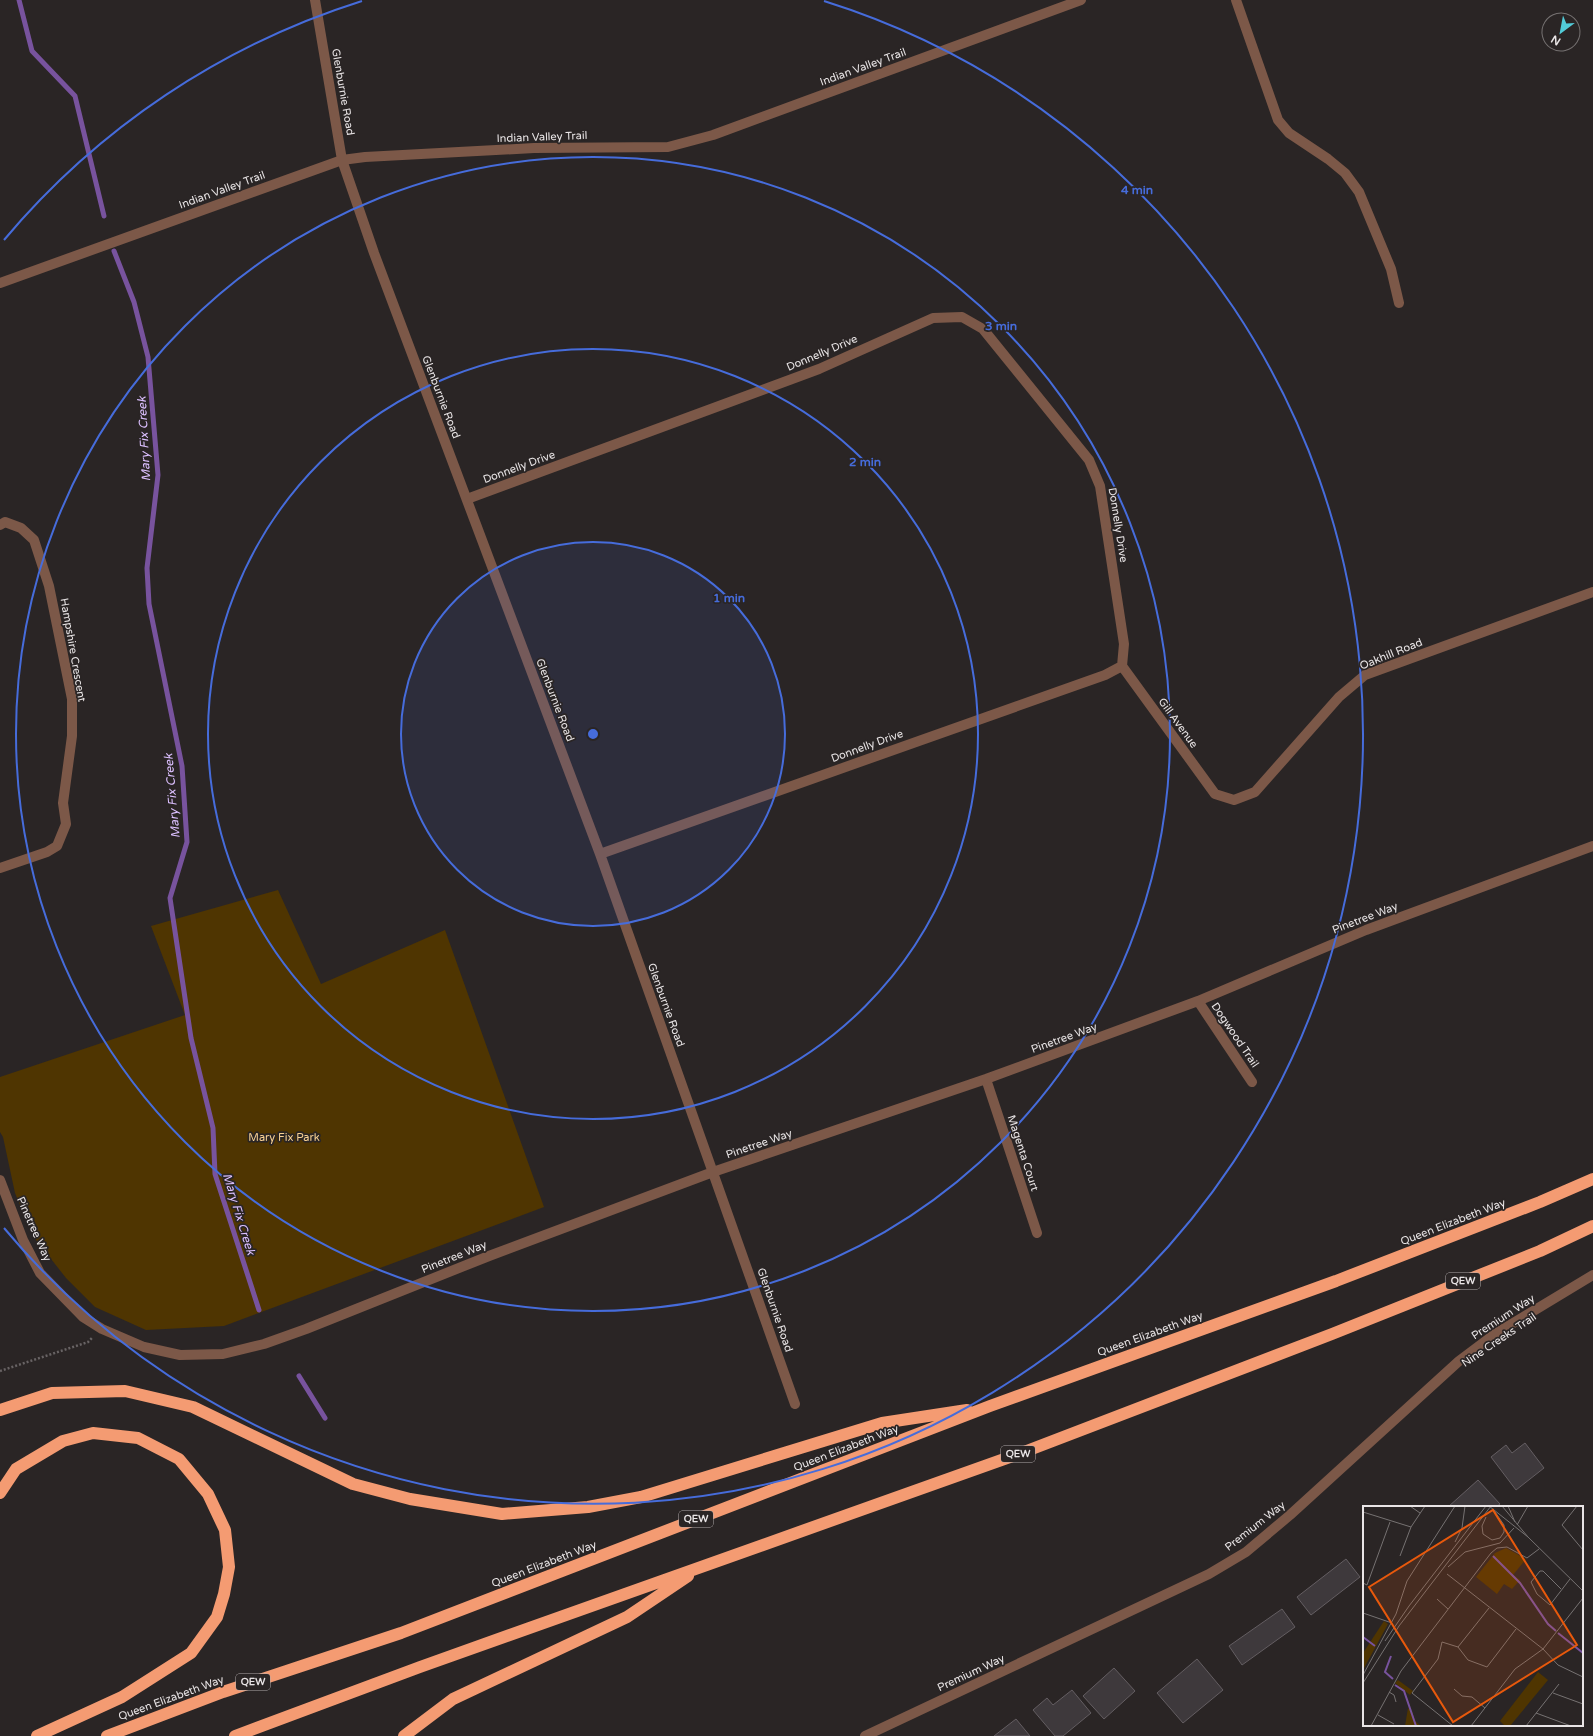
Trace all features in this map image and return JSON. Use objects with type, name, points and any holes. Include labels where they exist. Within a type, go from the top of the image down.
[{"type":"highway","name":"Queen Elizabeth Way","points":[[107,1736],[223,1692],[401,1633],[990,1406],[1336,1281],[1540,1202],[1593,1179]]},
{"type":"highway","name":"QEW","points":[[235,1736],[420,1667],[1032,1449],[1332,1334],[1540,1251],[1593,1226]]},
{"type":"highway","points":[[0,1410],[52,1393],[126,1391],[193,1407],[353,1484],[410,1499],[502,1514],[588,1507],[641,1497],[882,1423],[990,1406]]},
{"type":"highway","points":[[0,1493],[16,1469],[62,1441],[93,1433],[138,1438],[179,1459],[208,1494],[224,1530],[229,1567],[224,1594],[216,1617],[192,1653],[122,1697],[37,1736]]},
{"type":"highway","points":[[404,1736],[453,1699],[627,1617],[702,1566]]},
{"type":"street","name":"Glenburnie Road","points":[[315,0],[342,160],[374,253],[600,854],[795,1404]]},
{"type":"street","name":"Indian Valley Trail","points":[[0,283],[342,160],[534,148],[668,146],[713,135],[1081,0]]},
{"type":"street","points":[[1236,0],[1278,120],[1289,133],[1328,158],[1345,173],[1359,192],[1392,269],[1399,303]]},
{"type":"street","name":"Donnelly Drive","points":[[467,499],[819,369],[934,318],[962,317],[983,329],[1089,460],[1100,486],[1124,644],[1122,666],[1097,678],[600,854]]},
{"type":"street","name":"Hampshire Crescent","points":[[0,525],[5,522],[20,528],[34,540],[49,586],[72,699],[72,736],[63,803],[66,824],[57,846],[47,852],[0,868]]},
{"type":"street","name":"Oakhill Road","points":[[1215,794],[1234,800],[1255,792],[1339,697],[1365,675],[1593,592]]},
{"type":"street","name":"Gill Avenue","points":[[1122,666],[1215,794]]},
{"type":"street","name":"Pinetree Way","points":[[0,1180],[23,1240],[40,1273],[83,1317],[102,1329],[144,1347],[180,1355],[223,1354],[264,1344],[489,1256],[713,1172],[986,1080],[1198,1001],[1366,930],[1593,846]]},
{"type":"street","name":"Dogwood Trail","points":[[1198,1001],[1252,1082]]},
{"type":"street","name":"Magenta Court","points":[[986,1080],[1037,1233]]},
{"type":"street","name":"Premium Way","points":[[865,1736],[1209,1574],[1246,1552],[1290,1515],[1458,1361],[1495,1334],[1593,1276]]},
{"type":"path","points":[[0,1371],[88,1342],[102,1329]]},
{"type":"green space","name":"Mary Fix Park","points":[[278,890],[321,984],[445,930],[544,1207],[224,1326],[146,1330],[95,1307],[66,1278],[33,1236],[15,1193],[3,1137],[0,1132],[0,1077],[185,1015],[151,926]]},
{"type":"building","points":[[1525,1443],[1544,1468],[1516,1490],[1491,1457],[1506,1445],[1512,1453]]},
{"type":"building","points":[[1478,1480],[1500,1504],[1497,1506],[1449,1506]]},
{"type":"building","points":[[1346,1559],[1360,1577],[1311,1615],[1297,1597]]},
{"type":"building","points":[[1282,1609],[1295,1627],[1242,1665],[1229,1646]]},
{"type":"building","points":[[1197,1659],[1223,1690],[1183,1723],[1157,1693]]},
{"type":"building","points":[[1114,1668],[1135,1691],[1104,1719],[1083,1696]]},
{"type":"building","points":[[1072,1690],[1091,1713],[1063,1736],[1055,1736],[1033,1710],[1047,1698],[1053,1705]]},
{"type":"building","points":[[1016,1719],[1030,1736],[994,1736]]},
{"type":"waterway","name":"Mary Fix Creek","points":[[19,0],[32,51],[75,96],[104,216]]},
{"type":"waterway","name":"Mary Fix Creek","points":[[114,251],[134,302],[148,357],[158,475],[147,568],[149,604],[182,766],[187,842],[170,898],[191,1038],[213,1128],[215,1174],[259,1310]]},
{"type":"waterway","name":"Mary Fix Creek","points":[[299,1376],[325,1418]]}]
